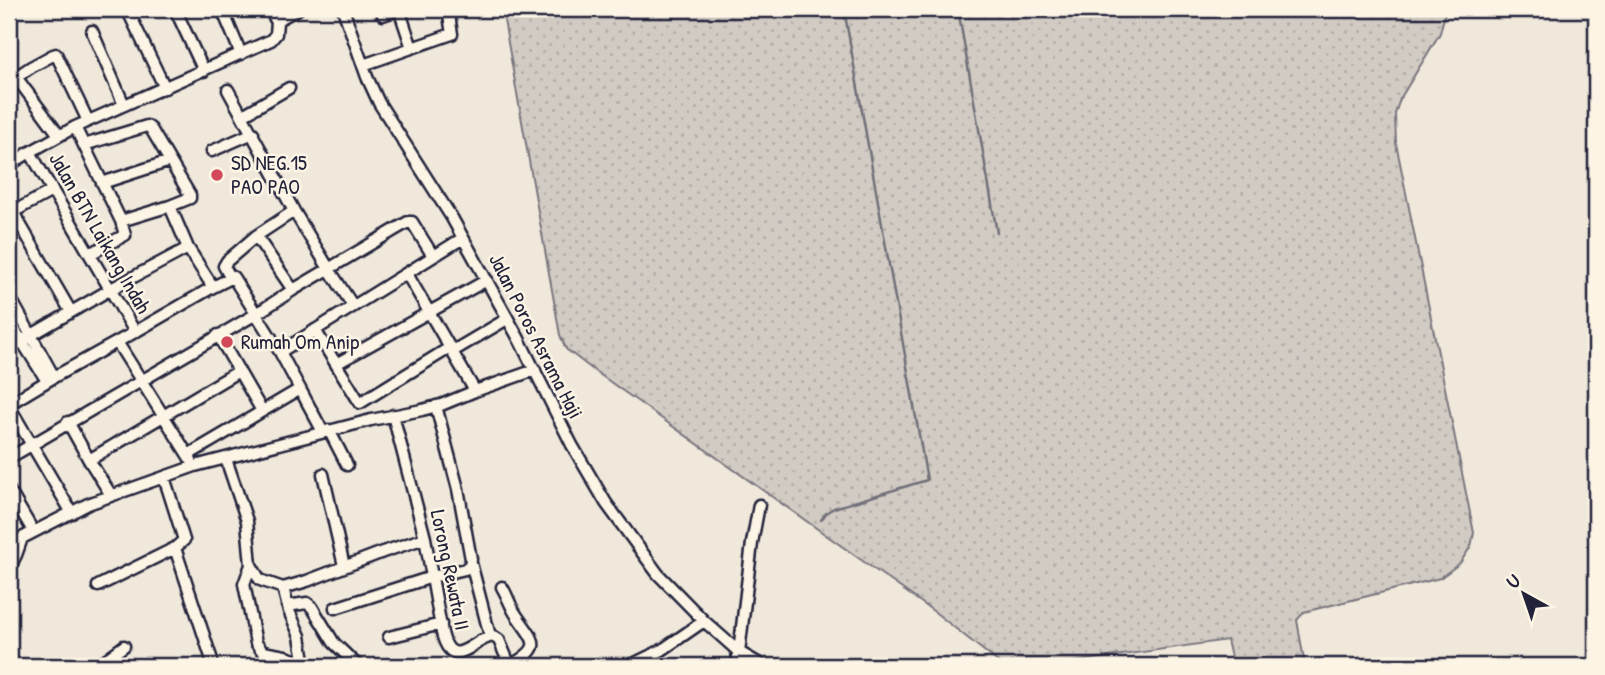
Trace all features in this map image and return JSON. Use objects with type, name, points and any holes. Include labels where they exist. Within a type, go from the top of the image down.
[{"type":"main road","points":[[739,666],[740,652]]},
{"type":"street","points":[[127,9],[164,88]]},
{"type":"street","points":[[175,9],[204,71]]},
{"type":"street","points":[[222,9],[241,54]]},
{"type":"street","points":[[269,9],[277,22]]},
{"type":"street","name":"Jalan BTN Laikang Indah","points":[[9,405],[135,332],[30,152],[75,127],[275,37],[277,22],[298,9]]},
{"type":"street","name":"Jalan Poros Asrama Haji","points":[[342,9],[373,92],[431,183],[487,279],[568,438],[606,503],[658,574],[704,621],[740,652],[763,666]]},
{"type":"street","points":[[383,15],[400,9],[412,48]]},
{"type":"street","points":[[363,65],[452,34],[448,9]]},
{"type":"street","points":[[92,31],[124,105]]},
{"type":"street","points":[[59,135],[16,77],[53,55],[56,54],[88,121]]},
{"type":"street","points":[[243,115],[289,88]]},
{"type":"street","points":[[228,90],[294,211],[354,306]]},
{"type":"street","points":[[84,145],[146,126],[151,129],[191,197],[121,221]]},
{"type":"street","points":[[75,127],[121,221],[125,235],[90,254]]},
{"type":"street","points":[[212,152],[253,133]]},
{"type":"street","points":[[9,164],[30,152]]},
{"type":"street","points":[[102,183],[170,161]]},
{"type":"street","points":[[52,191],[11,214],[71,312]]},
{"type":"street","points":[[170,206],[188,248],[212,287]]},
{"type":"street","points":[[294,211],[256,236],[224,266],[230,277],[235,279],[280,352],[346,465]]},
{"type":"street","points":[[9,458],[410,222],[433,256]]},
{"type":"street","points":[[256,236],[293,289]]},
{"type":"street","points":[[280,352],[463,238]]},
{"type":"street","points":[[9,348],[188,248]]},
{"type":"street","points":[[407,274],[475,391]]},
{"type":"street","points":[[135,332],[230,277]]},
{"type":"street","points":[[336,364],[487,279]]},
{"type":"street","points":[[9,298],[31,335],[50,379]]},
{"type":"street","points":[[360,403],[507,319]]},
{"type":"street","points":[[9,321],[50,379]]},
{"type":"street","points":[[315,330],[371,420]]},
{"type":"street","points":[[218,335],[262,411]]},
{"type":"street","points":[[117,342],[195,466]]},
{"type":"street","points":[[9,542],[111,495],[195,466],[326,431],[422,410],[535,370]]},
{"type":"street","points":[[89,460],[239,371]]},
{"type":"street","points":[[188,455],[300,389]]},
{"type":"street","points":[[9,405],[72,513]]},
{"type":"street","points":[[436,406],[458,489],[471,563],[490,636]]},
{"type":"street","name":"Lorong Rewata II","points":[[393,415],[425,538],[444,640],[449,649],[456,653],[469,649],[490,636],[497,637],[510,666]]},
{"type":"street","points":[[68,422],[111,495]]},
{"type":"street","points":[[226,459],[247,521],[251,565],[244,584],[256,643],[263,652],[285,656],[305,664],[300,636],[287,606],[283,588]]},
{"type":"street","points":[[323,474],[344,566]]},
{"type":"street","points":[[98,586],[183,543],[184,537],[164,477]]},
{"type":"street","points":[[9,490],[33,531]]},
{"type":"street","points":[[740,652],[759,505]]},
{"type":"street","points":[[9,569],[22,538]]},
{"type":"street","points":[[251,565],[260,580],[283,588],[425,538]]},
{"type":"street","points":[[175,548],[212,666]]},
{"type":"street","points":[[335,608],[465,569],[471,563]]},
{"type":"street","points":[[502,587],[533,639],[530,653],[510,666]]},
{"type":"street","points":[[287,606],[307,603],[312,607],[334,643],[358,666]]},
{"type":"street","points":[[629,666],[662,650],[704,621]]},
{"type":"street","points":[[389,637],[440,624]]},
{"type":"street","points":[[97,666],[124,646]]},
{"type":"shaded area","points":[[502,9],[1446,9],[1440,33],[1400,99],[1395,114],[1396,143],[1474,533],[1471,546],[1460,563],[1440,578],[1304,612],[1297,620],[1305,666],[1233,666],[1227,640],[1044,666],[1003,666],[936,613],[566,349],[560,335]]},
{"type":"waterway","points":[[821,520],[834,508],[927,480],[844,9]]},
{"type":"waterway","points":[[958,9],[997,233]]},
{"type":"place","name":"SD NEG.15 PAO PAO","points":[[217,175]]},
{"type":"place","name":"Rumah Om Anip","points":[[227,342]]}]
